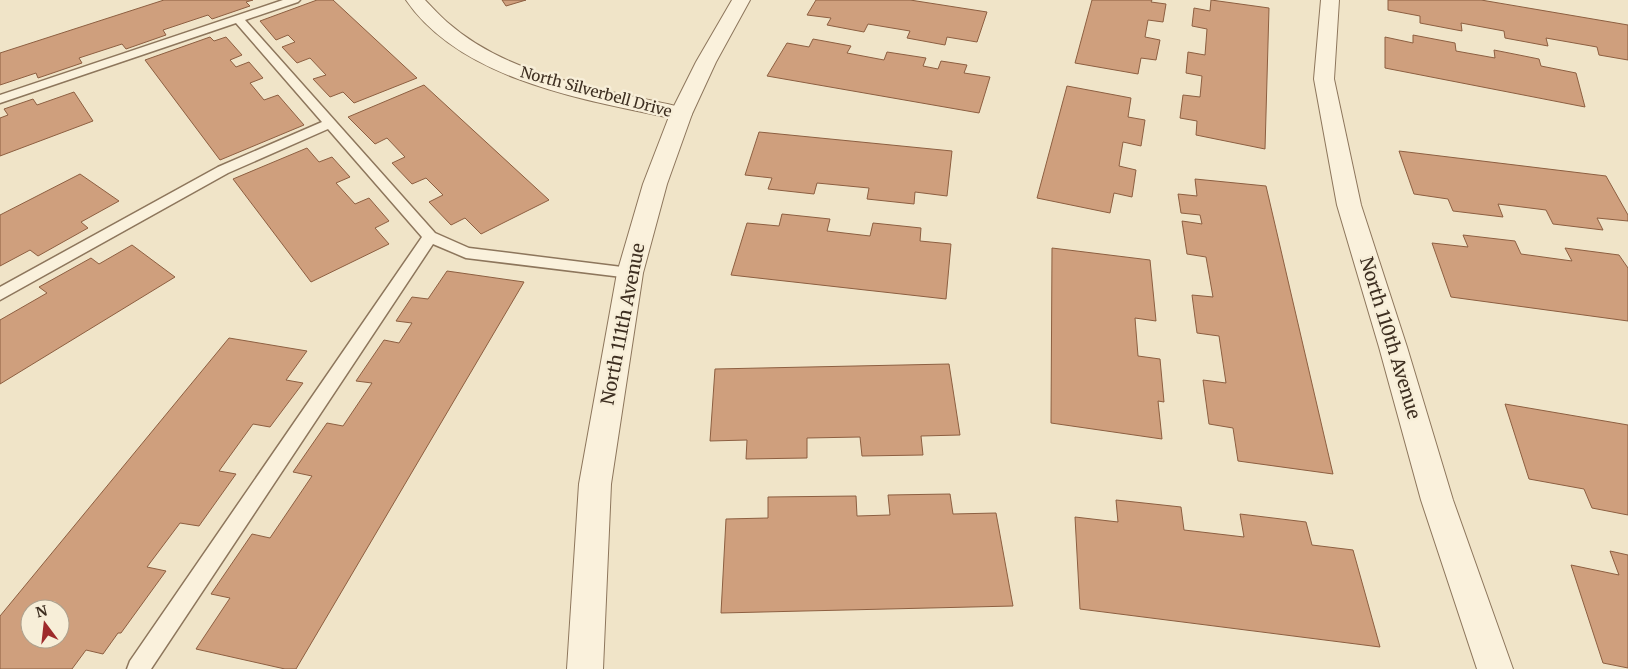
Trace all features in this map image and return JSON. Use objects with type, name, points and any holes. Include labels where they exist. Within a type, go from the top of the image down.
[{"type":"street","name":"North Silverbell Drive","points":[[415,0],[425,13],[478,53],[520,74],[596,95],[681,114]]},
{"type":"street","name":"North 111th Avenue","points":[[585,669],[595,484],[612,367],[630,273],[655,184],[681,114],[714,47],[741,0]]},
{"type":"street","name":"North 110th Avenue","points":[[1330,0],[1324,79],[1349,205],[1393,347],[1437,500],[1495,669]]},
{"type":"lane","points":[[0,99],[294,0]]},
{"type":"lane","points":[[238,19],[430,237],[466,254],[630,273]]},
{"type":"lane","points":[[0,294],[223,170],[330,124]]},
{"type":"lane","points":[[138,669],[430,237]]},
{"type":"building","points":[[164,0],[253,0],[246,2],[250,6],[212,19],[208,15],[163,30],[166,35],[126,49],[122,44],[79,58],[82,63],[38,78],[36,73],[0,85],[0,53]]},
{"type":"building","points":[[317,0],[333,0],[417,78],[354,103],[343,92],[330,97],[313,79],[326,75],[310,58],[297,63],[282,47],[295,42],[288,35],[276,40],[260,21]]},
{"type":"building","points":[[502,0],[526,0],[506,6]]},
{"type":"building","points":[[816,0],[910,0],[987,12],[977,42],[947,37],[945,45],[907,38],[910,31],[868,24],[864,32],[827,25],[831,18],[807,15]]},
{"type":"building","points":[[1092,0],[1152,0],[1151,2],[1166,4],[1163,22],[1148,20],[1145,37],[1160,40],[1156,60],[1141,58],[1138,74],[1075,63]]},
{"type":"building","points":[[1211,0],[1269,8],[1265,149],[1196,135],[1197,121],[1180,118],[1183,95],[1200,97],[1202,76],[1186,73],[1188,52],[1205,55],[1207,29],[1192,26],[1194,8],[1210,11]]},
{"type":"building","points":[[1388,0],[1481,0],[1628,25],[1628,60],[1599,55],[1597,47],[1546,38],[1548,46],[1505,38],[1504,31],[1461,23],[1462,31],[1420,23],[1420,16],[1388,10]]},
{"type":"building","points":[[1413,35],[1455,43],[1456,51],[1495,58],[1494,50],[1539,59],[1541,66],[1576,73],[1585,107],[1385,68],[1385,37],[1413,43]]},
{"type":"building","points":[[210,37],[214,41],[226,37],[242,55],[230,60],[236,67],[249,62],[263,78],[250,83],[264,100],[278,95],[304,125],[220,160],[145,60]]},
{"type":"building","points":[[813,39],[851,46],[847,53],[884,60],[887,52],[926,58],[923,66],[938,69],[941,61],[967,65],[964,73],[990,77],[979,113],[767,76],[787,43],[809,47]]},
{"type":"building","points":[[424,85],[549,200],[481,234],[465,218],[451,225],[429,202],[443,195],[426,178],[412,184],[392,163],[405,157],[387,138],[375,144],[348,117]]},
{"type":"building","points":[[1067,86],[1131,98],[1128,117],[1145,120],[1141,146],[1123,142],[1119,166],[1136,170],[1132,197],[1114,193],[1110,213],[1037,198]]},
{"type":"building","points":[[74,92],[93,121],[0,156],[0,118],[8,115],[4,109],[33,99],[37,105]]},
{"type":"building","points":[[759,132],[952,151],[947,196],[915,192],[914,204],[867,199],[869,188],[817,183],[814,194],[768,189],[772,178],[745,175]]},
{"type":"building","points":[[307,148],[319,162],[332,157],[350,177],[336,183],[355,204],[369,198],[389,221],[375,228],[389,244],[311,282],[233,179]]},
{"type":"building","points":[[1399,151],[1606,176],[1628,215],[1628,221],[1597,218],[1603,230],[1553,224],[1546,210],[1498,204],[1503,217],[1453,211],[1448,199],[1414,194]]},
{"type":"building","points":[[80,174],[119,201],[81,222],[88,228],[38,256],[30,250],[0,266],[0,215]]},
{"type":"building","points":[[1195,179],[1266,186],[1333,474],[1238,461],[1233,428],[1209,424],[1203,380],[1226,383],[1219,336],[1197,333],[1192,295],[1213,297],[1206,257],[1187,254],[1182,221],[1202,224],[1200,215],[1181,213],[1178,194],[1197,196]]},
{"type":"building","points":[[782,214],[830,219],[827,231],[870,236],[873,223],[921,228],[920,241],[951,244],[946,299],[731,275],[747,223],[779,226]]},
{"type":"building","points":[[1463,235],[1515,241],[1521,254],[1572,261],[1565,248],[1619,255],[1628,268],[1628,321],[1451,297],[1432,243],[1468,247]]},
{"type":"building","points":[[132,245],[175,277],[0,384],[0,320],[47,293],[39,287],[91,258],[99,264]]},
{"type":"building","points":[[1052,248],[1150,260],[1156,321],[1135,318],[1138,356],[1160,359],[1164,402],[1158,401],[1162,439],[1051,423]]},
{"type":"building","points":[[447,271],[524,282],[296,669],[285,669],[196,649],[230,598],[211,594],[252,534],[270,538],[312,476],[293,472],[327,423],[343,426],[372,383],[356,381],[384,340],[399,343],[412,323],[396,321],[412,297],[428,299]]},
{"type":"building","points":[[229,338],[307,351],[286,380],[303,383],[270,427],[253,424],[219,471],[236,474],[199,526],[180,523],[147,567],[166,571],[121,633],[118,633],[103,654],[86,650],[72,669],[0,669],[0,616]]},
{"type":"building","points":[[949,364],[960,435],[921,436],[923,455],[862,456],[860,437],[807,438],[807,458],[746,459],[747,440],[710,441],[715,369]]},
{"type":"building","points":[[1505,404],[1628,425],[1628,515],[1592,508],[1584,489],[1529,479]]},
{"type":"building","points":[[950,494],[953,514],[996,513],[1013,606],[721,613],[726,519],[768,518],[768,497],[856,496],[857,516],[890,515],[888,495]]},
{"type":"building","points":[[1116,500],[1181,507],[1184,530],[1244,537],[1240,514],[1306,522],[1312,545],[1353,550],[1380,647],[1080,609],[1075,517],[1118,522]]},
{"type":"building","points":[[1610,551],[1628,555],[1628,668],[1603,663],[1571,565],[1619,575]]}]
